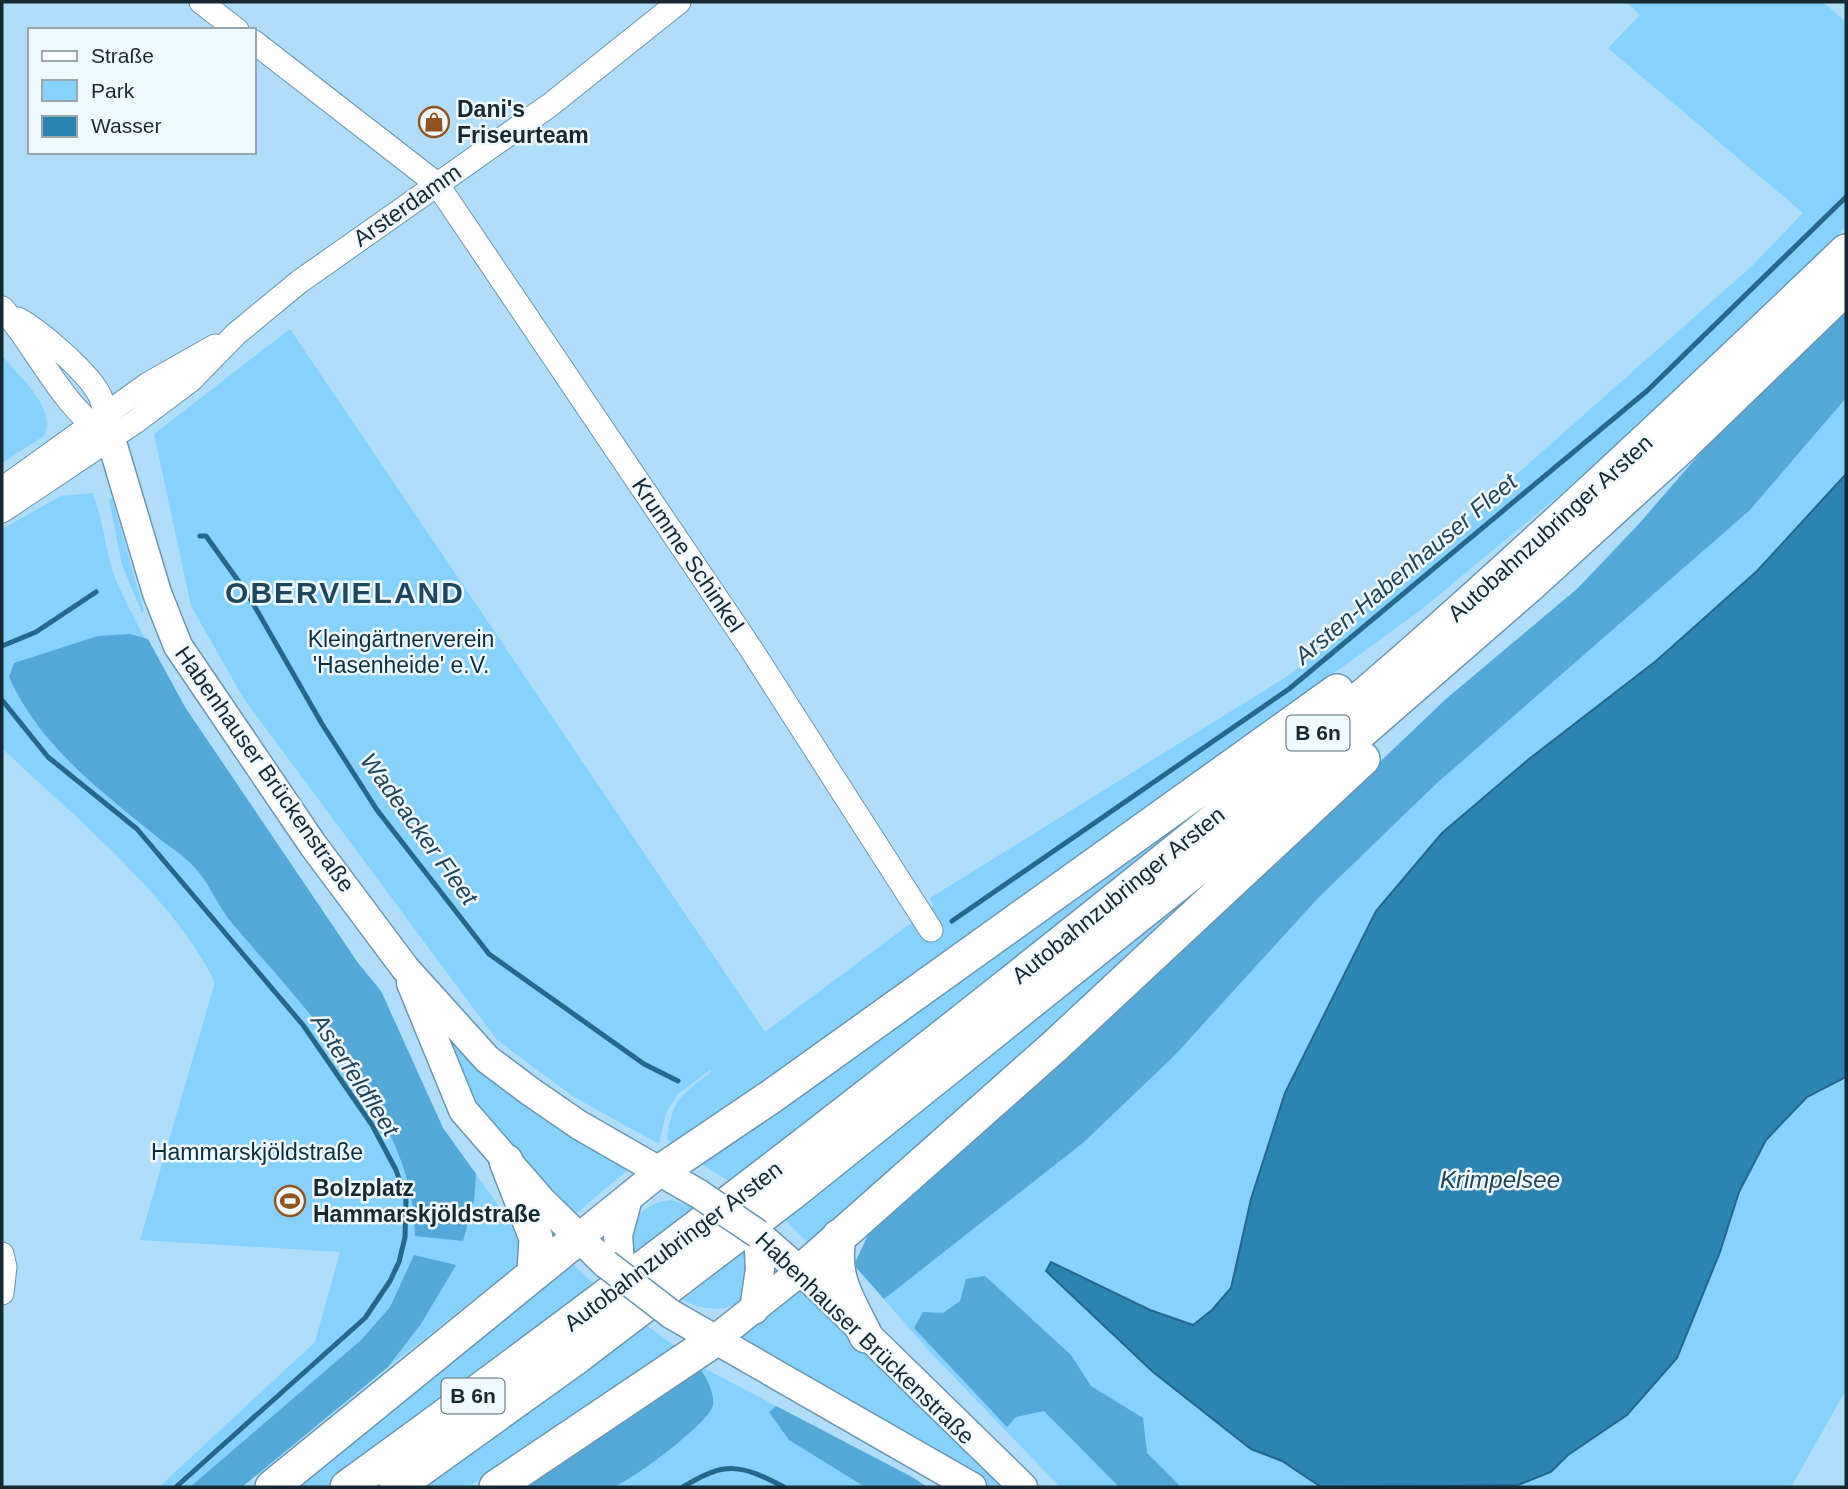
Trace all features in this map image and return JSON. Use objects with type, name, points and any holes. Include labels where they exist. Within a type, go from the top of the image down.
[{"type":"highway","name":"Autobahnzubringer Arsten","points":[[346,1487],[553,1337],[828,1128],[1133,885],[1420,666],[1846,251]]},
{"type":"highway","name":"Autobahnzubringer Arsten","points":[[396,1487],[596,1343],[827,1166],[1164,897],[1420,666],[1679,449],[1846,288]]},
{"type":"highway","points":[[661,1171],[772,1096],[1344,686],[1420,666]]},
{"type":"highway","points":[[801,1271],[1055,1046],[1355,767],[1420,666]]},
{"type":"highway","points":[[506,1161],[537,1238],[534,1273]]},
{"type":"highway","points":[[839,1237],[836,1270],[841,1301],[876,1345]]},
{"type":"highway","points":[[272,1487],[577,1238]]},
{"type":"highway","points":[[496,1487],[713,1341]]},
{"type":"main road","name":"Habenhauser Brückenstraße","points":[[103,427],[157,593],[178,646],[313,845],[405,968],[488,1059],[579,1125],[699,1194],[841,1301]]},
{"type":"main road","name":"Habenhauser Brückenstraße","points":[[405,968],[463,1110],[577,1238],[615,1265],[671,1314],[713,1341],[972,1487]]},
{"type":"main road","points":[[577,1238],[661,1171]]},
{"type":"main road","points":[[615,1265],[618,1235],[628,1198]]},
{"type":"main road","points":[[754,1310],[764,1245]]},
{"type":"main road","points":[[713,1341],[801,1271]]},
{"type":"main road","name":"Habenhauser Brückenstraße","points":[[876,1345],[1023,1487]]},
{"type":"street","points":[[201,2],[234,28]]},
{"type":"street","name":"Arsterdamm","points":[[2,489],[103,427],[191,380],[236,334],[299,282],[569,90],[679,2]]},
{"type":"street","name":"Krumme Schinkel","points":[[256,45],[437,184],[744,638],[931,930]]},
{"type":"street","points":[[4,310],[30,326],[84,375],[99,393],[103,427]]},
{"type":"street","name":"Arsterdamm","points":[[2,511],[103,427]]},
{"type":"street","points":[[2,1254],[5,1267],[2,1293]]},
{"type":"green space","name":"Kleingärtnerverein 'Hasenheide' e.V.","points":[[1626,2],[1823,2],[1846,22],[1846,227],[1628,438],[1421,610],[766,1085],[672,1143],[667,1139],[675,1106],[685,1093],[711,1072],[710,1070],[677,1095],[666,1113],[659,1144],[574,1097],[497,1040],[244,699],[191,606],[154,434],[290,329],[765,1032],[934,906],[930,898],[1291,674],[1752,266],[1803,213],[1608,48],[1640,15]]},
{"type":"green space","points":[[1846,307],[1846,1390],[1791,1487],[1060,1487],[930,1352],[854,1265],[868,1235],[1148,983],[1446,699],[1578,588]]},
{"type":"green space","points":[[2,355],[34,393],[46,414],[47,425],[44,436],[2,463]]},
{"type":"green space","name":"Hammarskjöldstraße","points":[[92,493],[118,585],[170,684],[262,825],[358,963],[381,991],[443,1128],[508,1219],[527,1257],[388,1367],[421,1324],[414,1256],[390,1307],[361,1340],[190,1487],[159,1487],[315,1342],[340,1252],[140,1240],[215,982],[196,950],[147,887],[2,748],[2,529],[61,496]]},
{"type":"green space","points":[[112,498],[144,611],[142,613],[122,565],[109,500]]},
{"type":"green space","points":[[1226,787],[1232,793],[737,1186],[698,1162]]},
{"type":"green space","points":[[1253,840],[814,1249],[780,1215]]},
{"type":"green space","points":[[447,1039],[462,1052],[631,1167],[572,1217],[473,1105]]},
{"type":"green space","points":[[671,1200],[695,1208],[631,1259],[629,1237],[636,1219],[650,1206]]},
{"type":"green space","points":[[746,1250],[749,1284],[740,1301],[732,1306],[712,1308],[683,1300]]},
{"type":"green space","points":[[567,1259],[600,1289],[325,1487],[285,1487]]},
{"type":"green space","points":[[798,1282],[875,1364],[877,1362],[1010,1487],[991,1487],[832,1394],[833,1390],[729,1339]]},
{"type":"green space","points":[[642,1322],[679,1349],[468,1487],[414,1487]]},
{"type":"green space","points":[[698,1365],[912,1477],[927,1487],[516,1487]]},
{"type":"shaded area","points":[[1846,307],[1846,398],[1750,510],[1437,783],[1319,897],[1175,1055],[1084,1142],[884,1299],[854,1265],[868,1235],[1148,983],[1446,699],[1578,588],[1637,526],[1716,435]]},
{"type":"shaded area","points":[[130,634],[148,639],[185,707],[358,963],[381,991],[443,1128],[476,1174],[474,1201],[463,1241],[415,1236],[410,1192],[397,1150],[376,1108],[350,1067],[290,990],[231,922],[196,869],[71,763],[36,723],[9,677],[14,663],[98,636]]},
{"type":"shaded area","points":[[414,1255],[456,1265],[421,1324],[388,1367],[242,1487],[190,1487],[361,1340],[390,1307]]},
{"type":"shaded area","points":[[985,1276],[1071,1355],[1091,1386],[1143,1418],[1147,1453],[1181,1487],[1119,1487],[1044,1411],[1016,1417],[1007,1427],[914,1328],[923,1312],[943,1313],[960,1301],[966,1279]]},
{"type":"shaded area","points":[[698,1365],[712,1395],[713,1405],[709,1413],[686,1437],[637,1474],[614,1487],[516,1487]]},
{"type":"shaded area","points":[[776,1406],[927,1487],[865,1487],[789,1440],[769,1412]]},
{"type":"water","name":"Krimpelsee","points":[[1846,474],[1846,1077],[1807,1097],[1766,1140],[1739,1192],[1720,1252],[1677,1358],[1627,1415],[1568,1455],[1551,1472],[1518,1485],[1321,1487],[1282,1461],[1251,1449],[1153,1372],[1046,1271],[1051,1262],[1150,1310],[1193,1325],[1212,1310],[1231,1288],[1251,1199],[1285,1093],[1376,911],[1442,833],[1529,759],[1656,661],[1757,571]]},
{"type":"waterway","name":"Arsten-Habenhauser Fleet","points":[[952,921],[1289,689],[1648,390],[1846,197]]},
{"type":"waterway","name":"Wadeacker Fleet","points":[[200,536],[206,536],[247,593],[322,724],[377,810],[489,954],[644,1064],[678,1081]]},
{"type":"waterway","name":"Wadeacker Fleet","points":[[2,646],[36,632],[96,592]]},
{"type":"waterway","name":"Asterfeldfleet","points":[[2,700],[48,757],[137,829],[303,1025],[372,1125],[396,1170],[406,1198],[405,1237],[399,1262],[390,1281],[365,1318],[176,1487]]},
{"type":"waterway","points":[[683,1487],[710,1473],[733,1469],[756,1474],[784,1487]]},
{"type":"place","name":"Dani's Friseurteam","points":[[434,122]]},
{"type":"place","name":"Bolzplatz Hammarskjöldstraße","points":[[290,1201]]},
{"type":"district","name":"OBERVIELAND","points":[[345,593]]}]
